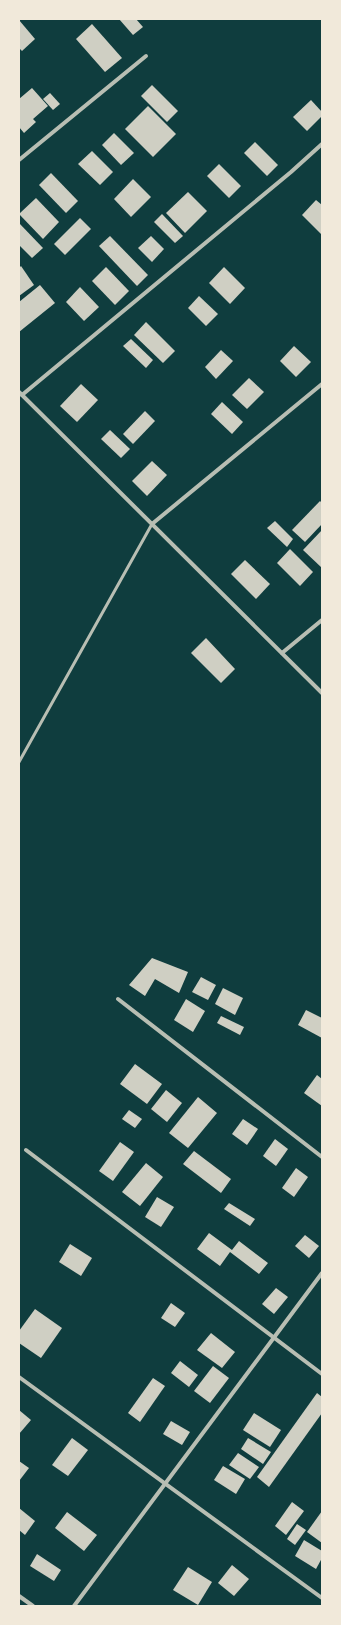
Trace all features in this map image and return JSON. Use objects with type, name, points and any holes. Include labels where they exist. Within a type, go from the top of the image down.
[{"type":"street","points":[[19,160],[146,56]]},
{"type":"street","points":[[322,144],[291,172],[20,393],[322,693]]},
{"type":"street","points":[[152,524],[322,384]]},
{"type":"street","points":[[282,653],[322,620]]},
{"type":"street","points":[[118,999],[322,1157]]},
{"type":"street","points":[[26,1150],[322,1374]]},
{"type":"street","points":[[74,1606],[322,1273]]},
{"type":"street","points":[[19,1377],[322,1598]]},
{"type":"street","points":[[19,1596],[33,1606]]},
{"type":"lane","points":[[19,762],[152,524]]},
{"type":"building","points":[[119,19],[136,19],[143,27],[133,35]]},
{"type":"building","points":[[19,20],[35,39],[22,51],[19,48]]},
{"type":"building","points":[[92,24],[122,58],[105,72],[76,39]]},
{"type":"building","points":[[152,85],[178,111],[167,122],[141,96]]},
{"type":"building","points":[[32,88],[48,106],[33,119],[36,122],[24,133],[19,127],[19,99]]},
{"type":"building","points":[[50,93],[60,104],[53,110],[43,99]]},
{"type":"building","points":[[311,100],[322,112],[322,116],[307,131],[293,117]]},
{"type":"building","points":[[148,106],[176,134],[153,157],[125,129]]},
{"type":"building","points":[[114,133],[134,153],[121,165],[102,145]]},
{"type":"building","points":[[255,142],[278,165],[267,176],[244,153]]},
{"type":"building","points":[[92,151],[113,172],[100,185],[78,164]]},
{"type":"building","points":[[219,164],[241,186],[229,198],[207,176]]},
{"type":"building","points":[[51,173],[78,201],[66,213],[39,185]]},
{"type":"building","points":[[133,179],[151,197],[131,217],[114,199]]},
{"type":"building","points":[[188,192],[207,211],[185,233],[166,213]]},
{"type":"building","points":[[36,198],[59,222],[43,239],[19,214]]},
{"type":"building","points":[[316,200],[322,205],[322,235],[302,215]]},
{"type":"building","points":[[162,214],[183,236],[175,243],[154,222]]},
{"type":"building","points":[[80,218],[91,229],[65,255],[54,244]]},
{"type":"building","points":[[19,223],[43,248],[32,258],[19,245]]},
{"type":"building","points":[[110,236],[148,275],[137,286],[99,246]]},
{"type":"building","points":[[151,236],[164,249],[152,262],[138,248]]},
{"type":"building","points":[[21,266],[34,285],[19,296],[19,268]]},
{"type":"building","points":[[106,267],[129,291],[115,305],[92,281]]},
{"type":"building","points":[[224,267],[245,288],[230,304],[209,283]]},
{"type":"building","points":[[40,285],[55,303],[19,332],[19,302]]},
{"type":"building","points":[[80,287],[99,307],[84,321],[66,302]]},
{"type":"building","points":[[199,296],[218,314],[206,326],[188,308]]},
{"type":"building","points":[[146,322],[175,351],[163,363],[134,335]]},
{"type":"building","points":[[131,339],[153,360],[146,368],[123,346]]},
{"type":"building","points":[[294,346],[311,362],[296,377],[280,361]]},
{"type":"building","points":[[221,350],[233,361],[216,379],[205,367]]},
{"type":"building","points":[[249,378],[264,392],[247,409],[232,395]]},
{"type":"building","points":[[81,384],[98,400],[77,422],[60,406]]},
{"type":"building","points":[[222,402],[243,422],[232,434],[211,414]]},
{"type":"building","points":[[145,411],[155,421],[133,444],[123,434]]},
{"type":"building","points":[[110,430],[130,449],[121,458],[101,439]]},
{"type":"building","points":[[152,461],[167,475],[147,496],[132,481]]},
{"type":"building","points":[[320,501],[322,503],[322,524],[305,542],[292,530]]},
{"type":"building","points":[[275,521],[293,539],[287,547],[267,528]]},
{"type":"building","points":[[322,530],[322,568],[303,550]]},
{"type":"building","points":[[290,549],[313,572],[300,586],[277,563]]},
{"type":"building","points":[[245,560],[270,584],[256,599],[231,574]]},
{"type":"building","points":[[206,638],[235,669],[221,683],[191,653]]},
{"type":"building","points":[[152,958],[188,972],[179,993],[155,979],[145,996],[129,985]]},
{"type":"building","points":[[201,977],[216,985],[208,1000],[192,992]]},
{"type":"building","points":[[223,988],[243,998],[235,1015],[215,1004]]},
{"type":"building","points":[[186,999],[205,1011],[193,1032],[174,1020]]},
{"type":"building","points":[[306,1010],[322,1018],[322,1038],[298,1025]]},
{"type":"building","points":[[221,1016],[244,1027],[240,1035],[217,1023]]},
{"type":"building","points":[[135,1064],[162,1084],[147,1104],[120,1084]]},
{"type":"building","points":[[317,1075],[322,1079],[322,1106],[304,1093]]},
{"type":"building","points":[[166,1090],[182,1103],[167,1122],[151,1109]]},
{"type":"building","points":[[198,1097],[217,1113],[188,1148],[169,1133]]},
{"type":"building","points":[[129,1110],[142,1119],[135,1128],[122,1119]]},
{"type":"building","points":[[243,1119],[258,1129],[247,1145],[232,1134]]},
{"type":"building","points":[[275,1139],[288,1149],[276,1166],[263,1156]]},
{"type":"building","points":[[120,1142],[134,1152],[113,1181],[99,1171]]},
{"type":"building","points":[[194,1151],[231,1179],[221,1193],[183,1164]]},
{"type":"building","points":[[146,1163],[163,1177],[140,1206],[122,1192]]},
{"type":"building","points":[[296,1168],[308,1177],[294,1197],[282,1188]]},
{"type":"building","points":[[157,1197],[174,1207],[161,1227],[145,1217]]},
{"type":"building","points":[[229,1203],[255,1219],[250,1226],[224,1209]]},
{"type":"building","points":[[209,1233],[232,1250],[239,1241],[268,1263],[259,1274],[230,1252],[220,1266],[197,1249]]},
{"type":"building","points":[[305,1235],[319,1246],[309,1258],[295,1246]]},
{"type":"building","points":[[70,1244],[92,1258],[81,1276],[59,1262]]},
{"type":"building","points":[[276,1288],[288,1297],[274,1314],[262,1304]]},
{"type":"building","points":[[171,1303],[185,1313],[175,1327],[161,1318]]},
{"type":"building","points":[[35,1309],[62,1328],[41,1358],[19,1343],[19,1331]]},
{"type":"building","points":[[211,1333],[235,1352],[222,1368],[197,1350]]},
{"type":"building","points":[[180,1361],[198,1375],[189,1387],[171,1373]]},
{"type":"building","points":[[213,1366],[229,1378],[210,1403],[194,1391]]},
{"type":"building","points":[[153,1378],[165,1386],[140,1422],[128,1413]]},
{"type":"building","points":[[317,1393],[322,1397],[322,1413],[269,1487],[257,1477]]},
{"type":"building","points":[[19,1410],[31,1420],[19,1434]]},
{"type":"building","points":[[254,1413],[281,1430],[270,1447],[243,1430]]},
{"type":"building","points":[[171,1421],[190,1432],[182,1445],[163,1434]]},
{"type":"building","points":[[72,1438],[88,1450],[68,1476],[52,1465]]},
{"type":"building","points":[[248,1438],[271,1452],[263,1464],[241,1449]]},
{"type":"building","points":[[238,1453],[259,1467],[250,1479],[229,1465]]},
{"type":"building","points":[[19,1461],[29,1468],[19,1481]]},
{"type":"building","points":[[223,1466],[245,1479],[236,1494],[214,1480]]},
{"type":"building","points":[[292,1502],[304,1511],[286,1535],[275,1526]]},
{"type":"building","points":[[19,1508],[35,1521],[25,1535],[19,1530]]},
{"type":"building","points":[[322,1511],[322,1543],[307,1532]]},
{"type":"building","points":[[67,1512],[97,1535],[84,1551],[55,1528]]},
{"type":"building","points":[[297,1524],[306,1530],[295,1545],[287,1539]]},
{"type":"building","points":[[304,1540],[322,1551],[322,1558],[316,1569],[295,1556]]},
{"type":"building","points":[[37,1554],[61,1570],[54,1581],[30,1566]]},
{"type":"building","points":[[232,1565],[249,1579],[234,1596],[218,1583]]},
{"type":"building","points":[[188,1567],[212,1582],[198,1605],[173,1590]]}]
